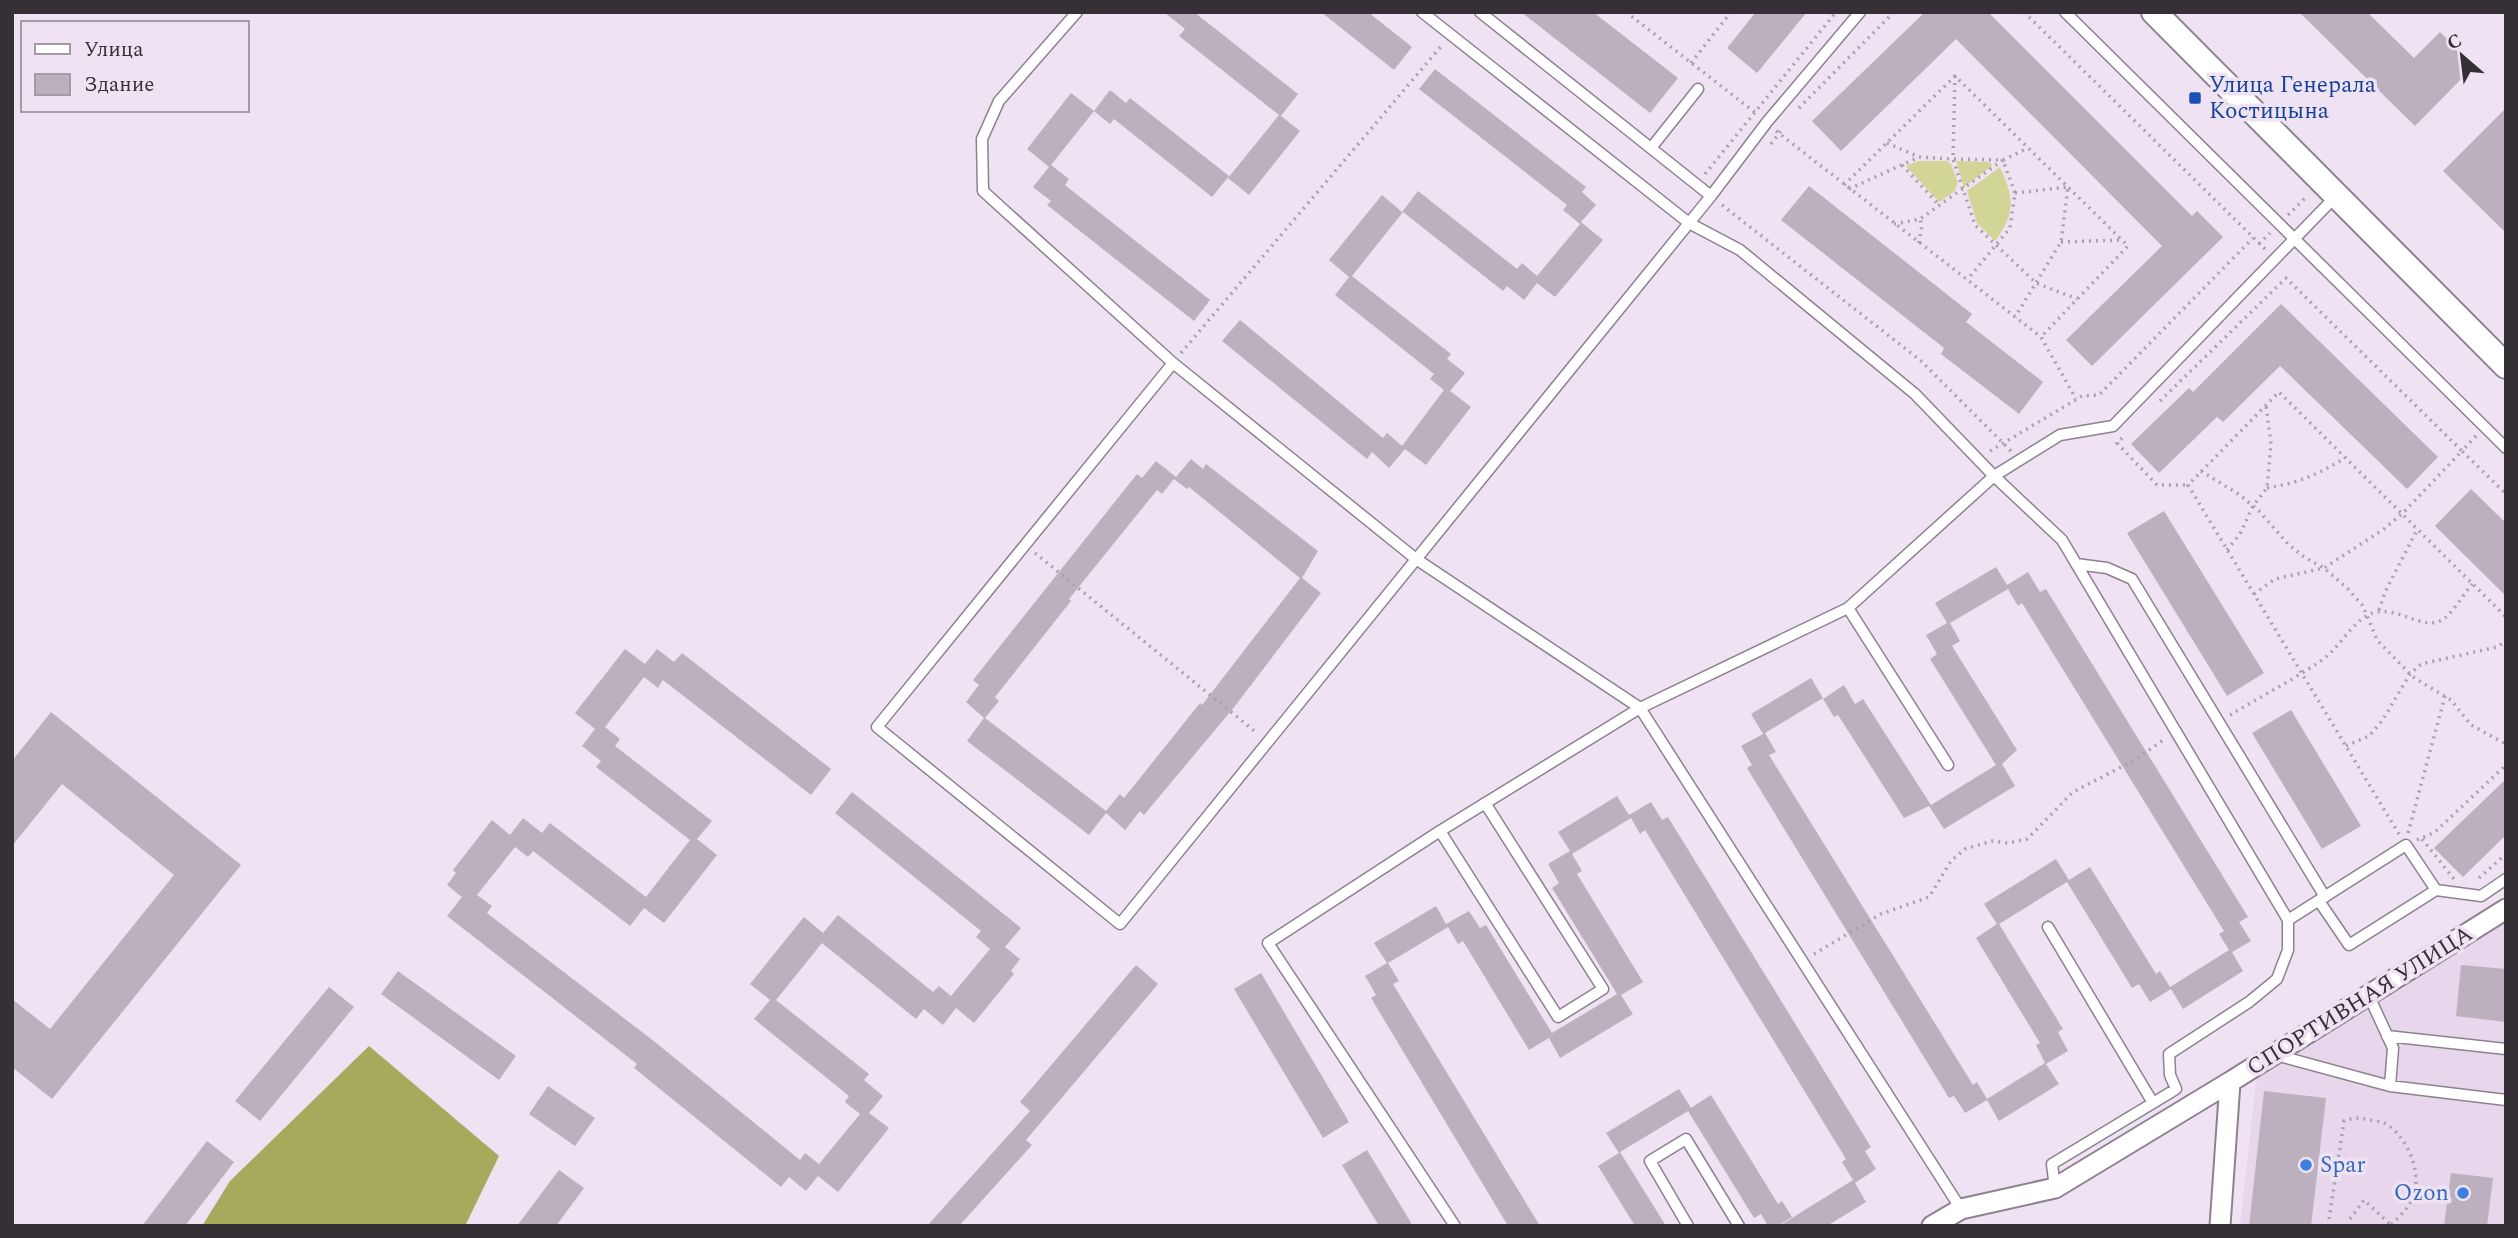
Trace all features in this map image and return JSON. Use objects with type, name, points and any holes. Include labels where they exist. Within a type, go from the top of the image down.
[{"type":"street","points":[[2154,12],[2506,366]]},
{"type":"street","name":"СПОРТИВНАЯ УЛИЦА","points":[[2220,1226],[2230,1082],[2506,909]]},
{"type":"street","points":[[1932,1226],[1961,1209],[2055,1188],[2230,1082]]},
{"type":"lane","points":[[1077,12],[999,101],[982,139],[983,191],[1173,363],[1416,559],[1640,708],[1961,1209]]},
{"type":"lane","points":[[1422,12],[1689,223],[1740,250],[1915,394],[1994,476],[2062,540],[2288,920],[2288,950],[2277,979],[2249,1002],[2169,1054],[2170,1075],[2176,1089],[2052,1164],[2055,1188]]},
{"type":"lane","points":[[1480,12],[1711,196]]},
{"type":"lane","points":[[1173,363],[877,727],[1120,924],[1711,196],[1767,122],[1860,12]]},
{"type":"lane","points":[[2065,12],[2506,448]]},
{"type":"lane","points":[[1651,148],[1698,89]]},
{"type":"lane","points":[[1455,1226],[1268,943],[1440,831],[1640,708],[1848,608],[1994,476],[2020,460],[2060,436],[2113,426],[2294,240],[2330,188]]},
{"type":"lane","points":[[2076,564],[2106,568],[2132,579],[2349,945],[2436,890],[2481,895],[2506,880]]},
{"type":"lane","points":[[1848,608],[1948,765]]},
{"type":"lane","points":[[1440,831],[1558,1017],[1603,989],[1485,803]]},
{"type":"lane","points":[[2288,920],[2406,845],[2436,890]]},
{"type":"lane","points":[[2048,927],[2153,1103]]},
{"type":"lane","points":[[2369,996],[2393,1048],[2390,1086]]},
{"type":"lane","points":[[2387,1035],[2506,1049]]},
{"type":"lane","points":[[2276,1055],[2390,1086],[2506,1100]]},
{"type":"lane","points":[[1688,1226],[1650,1161],[1686,1139],[1739,1226]]},
{"type":"path","points":[[1626,12],[1767,122],[1778,134],[2041,337],[2076,399]]},
{"type":"path","points":[[1720,12],[1727,18]]},
{"type":"path","points":[[1691,63],[1731,12]]},
{"type":"path","points":[[1794,114],[1895,12]]},
{"type":"path","points":[[2024,12],[2275,260],[2286,278],[2506,494]]},
{"type":"path","points":[[1173,363],[1450,35]]},
{"type":"path","points":[[1844,185],[1955,76]]},
{"type":"path","points":[[1955,76],[2128,246],[2041,337]]},
{"type":"path","points":[[1955,76],[1953,159],[1975,225],[2036,283],[2077,299]]},
{"type":"path","points":[[1770,144],[1786,124]]},
{"type":"path","points":[[1887,143],[1919,157],[2003,160]]},
{"type":"path","points":[[1894,224],[1920,219],[2003,160],[2028,148]]},
{"type":"path","points":[[1849,189],[1919,157]]},
{"type":"path","points":[[1967,280],[2010,228],[2015,193],[2003,160]]},
{"type":"path","points":[[1902,165],[1940,206]]},
{"type":"path","points":[[2015,193],[2068,187]]},
{"type":"path","points":[[2015,317],[2061,242],[2068,187]]},
{"type":"path","points":[[2259,244],[2279,225],[2330,188]]},
{"type":"path","points":[[1711,196],[1921,361],[2020,460]]},
{"type":"path","points":[[1702,230],[1723,205]]},
{"type":"path","points":[[1919,243],[1922,225],[1920,219]]},
{"type":"path","points":[[1977,459],[2076,399],[2099,395],[2253,238]]},
{"type":"path","points":[[2061,242],[2122,240]]},
{"type":"path","points":[[2157,404],[2286,278]]},
{"type":"path","points":[[2127,433],[2117,443],[2157,485],[2188,485],[2279,392],[2506,617]]},
{"type":"path","points":[[2227,550],[2240,534],[2253,506],[2267,488],[2271,444],[2266,405]]},
{"type":"path","points":[[2254,594],[2275,579],[2324,568],[2402,514],[2485,427]]},
{"type":"path","points":[[2267,488],[2316,475],[2345,457]]},
{"type":"path","points":[[2201,471],[2253,506],[2288,544],[2324,568],[2348,589],[2368,615],[2377,640],[2410,674],[2451,700],[2471,725],[2506,744]]},
{"type":"path","points":[[2188,485],[2406,845]]},
{"type":"path","points":[[2379,610],[2385,592],[2417,530]]},
{"type":"path","points":[[1025,545],[1268,742]]},
{"type":"path","points":[[2219,722],[2324,659],[2353,626],[2368,615],[2379,610],[2403,614],[2423,623],[2436,622],[2445,617],[2472,584]]},
{"type":"path","points":[[2346,746],[2369,736],[2382,721],[2410,674],[2421,664],[2497,647],[2506,641]]},
{"type":"path","points":[[2406,845],[2410,820],[2445,696]]},
{"type":"path","points":[[1802,961],[1881,914],[1929,897],[1951,861],[1965,849],[1992,841],[2008,843],[2027,839],[2073,792],[2134,760],[2176,731]]},
{"type":"path","points":[[2406,845],[2435,832],[2506,765]]},
{"type":"path","points":[[2422,838],[2456,882]]},
{"type":"path","points":[[2472,884],[2506,854]]},
{"type":"path","points":[[2329,1226],[2344,1121],[2353,1117],[2383,1122],[2402,1140],[2410,1154],[2415,1172],[2415,1188],[2410,1205],[2390,1225],[2364,1200],[2350,1219],[2350,1226]]},
{"type":"shaded area","points":[[2506,923],[2506,1226],[2240,1226],[2257,1075]]},
{"type":"green space","points":[[1918,161],[1946,161],[1951,164],[1958,183],[1954,192],[1939,202],[1906,166]]},
{"type":"green space","points":[[1956,161],[1990,162],[1992,166],[1964,187]]},
{"type":"green space","points":[[2000,167],[2008,187],[2011,205],[2007,222],[1995,241],[1977,223],[1967,191]]},
{"type":"green space","points":[[369,1046],[499,1156],[465,1226],[202,1226],[230,1181]]},
{"type":"building","points":[[1164,12],[1194,12],[1298,94],[1281,116],[1300,131],[1249,195],[1228,178],[1279,115],[1179,36],[1185,29]]},
{"type":"building","points":[[1321,12],[1368,12],[1412,47],[1394,70]]},
{"type":"building","points":[[1521,12],[1593,12],[1678,78],[1650,113]]},
{"type":"building","points":[[1756,12],[1807,12],[1757,73],[1727,48]]},
{"type":"building","points":[[1925,12],[1988,12],[2192,216],[2197,211],[2223,237],[2092,366],[2066,340],[2162,246],[1956,39],[1841,151],[1812,121]]},
{"type":"building","points":[[2299,12],[2367,12],[2414,58],[2440,32],[2474,66],[2415,126]]},
{"type":"building","points":[[1435,69],[1586,187],[1582,192],[1596,205],[1581,222],[1603,240],[1555,297],[1537,283],[1524,300],[1507,286],[1503,291],[1403,212],[1352,276],[1451,354],[1447,359],[1465,373],[1450,391],[1471,407],[1426,465],[1405,449],[1389,468],[1372,452],[1367,459],[1222,341],[1240,320],[1383,438],[1387,433],[1402,446],[1444,390],[1430,379],[1434,374],[1335,295],[1349,277],[1329,260],[1382,195],[1402,212],[1418,191],[1517,269],[1522,263],[1537,276],[1581,223],[1563,210],[1567,205],[1419,89]]},
{"type":"building","points":[[1110,90],[1126,103],[1130,98],[1229,176],[1212,197],[1114,119],[1110,124],[1094,111]]},
{"type":"building","points":[[1071,93],[1094,111],[1051,165],[1069,179],[1065,185],[1210,300],[1194,321],[1047,205],[1051,201],[1033,187],[1049,167],[1027,149]]},
{"type":"building","points":[[2506,108],[2506,233],[2443,171]]},
{"type":"building","points":[[1809,186],[1972,314],[1966,322],[2043,382],[2019,414],[1941,354],[1944,348],[1781,220]]},
{"type":"building","points":[[2281,304],[2438,457],[2407,489],[2280,366],[2223,422],[2217,417],[2159,473],[2131,444],[2189,388],[2193,392]]},
{"type":"building","points":[[1191,459],[1203,469],[1206,464],[1318,551],[1302,578],[1321,593],[1235,706],[1144,815],[1140,811],[1125,830],[1106,813],[1089,835],[967,741],[984,718],[966,702],[979,685],[973,680],[1137,474],[1142,478],[1156,461],[1176,477]],"holes":[[[1174,479],[1187,489],[1189,487],[1300,578],[1202,705],[1200,703],[1124,798],[1120,794],[1106,811],[985,718],[999,701],[995,697],[1071,601],[1069,599],[1157,490],[1162,494]]]},
{"type":"building","points":[[2471,489],[2506,523],[2506,596],[2435,526]]},
{"type":"building","points":[[2164,511],[2264,673],[2227,696],[2127,533]]},
{"type":"building","points":[[1996,567],[2007,585],[2028,572],[2040,592],[2046,589],[2248,917],[2239,922],[2251,941],[2232,952],[2243,971],[2183,1009],[2171,989],[2150,1002],[2139,984],[2132,988],[2067,882],[1999,924],[2063,1029],[2058,1032],[2068,1051],[2046,1064],[2059,1084],[1999,1121],[1987,1100],[1965,1113],[1954,1096],[1949,1098],[1747,768],[1752,765],[1741,746],[1763,734],[1751,714],[1811,678],[1823,698],[1765,733],[1776,752],[1769,755],[1973,1085],[1977,1082],[1987,1099],[2045,1063],[2036,1045],[2040,1043],[1976,938],[1997,924],[1984,904],[2056,859],[2069,880],[2090,867],[2156,974],[2160,971],[2170,987],[2229,950],[2219,934],[2224,931],[2022,603],[2018,606],[2008,589],[1950,623],[1960,641],[1952,646],[2017,750],[2002,764],[2015,786],[1944,829],[1929,806],[1904,818],[1838,715],[1834,717],[1823,699],[1844,685],[1855,704],[1863,699],[1931,805],[1996,765],[1930,659],[1937,654],[1926,635],[1947,623],[1935,603]]},
{"type":"building","points":[[625,649],[645,664],[657,649],[674,662],[682,653],[831,769],[811,795],[663,680],[658,688],[644,677],[605,727],[620,739],[615,746],[712,821],[697,839],[717,855],[664,923],[644,908],[630,926],[533,851],[528,857],[515,847],[477,895],[492,906],[487,913],[655,1042],[800,1160],[805,1153],[819,1164],[860,1114],[845,1102],[849,1096],[754,1019],[770,1000],[750,984],[804,917],[823,933],[838,915],[933,992],[939,986],[951,996],[990,949],[976,937],[981,931],[835,813],[852,792],[1021,928],[1005,947],[1020,959],[1011,971],[1014,974],[974,1023],[956,1008],[943,1025],[924,1009],[916,1019],[822,943],[776,1000],[869,1074],[864,1080],[883,1096],[869,1113],[889,1128],[838,1192],[818,1176],[806,1191],[789,1177],[781,1187],[634,1068],[637,1064],[447,916],[462,897],[447,885],[456,873],[453,870],[492,820],[510,835],[523,818],[542,833],[550,823],[646,897],[690,840],[596,767],[601,761],[582,746],[595,729],[575,713]]},
{"type":"building","points":[[2291,710],[2361,826],[2322,849],[2252,733]]},
{"type":"building","points":[[51,712],[241,865],[52,1099],[12,1067],[12,999],[50,1029],[174,875],[62,784],[12,846],[12,761]]},
{"type":"building","points":[[2506,779],[2506,835],[2463,877],[2434,848]]},
{"type":"building","points":[[1617,796],[1629,815],[1651,802],[1662,820],[1668,817],[1871,1147],[1865,1151],[1876,1169],[1855,1183],[1866,1202],[1827,1226],[1779,1226],[1853,1180],[1842,1162],[1846,1159],[1645,830],[1640,834],[1631,818],[1572,854],[1582,871],[1577,874],[1643,982],[1621,995],[1633,1014],[1560,1058],[1549,1038],[1529,1050],[1463,941],[1458,944],[1448,927],[1388,963],[1399,981],[1393,984],[1540,1226],[1508,1226],[1371,998],[1376,995],[1365,976],[1387,963],[1374,943],[1436,906],[1446,924],[1469,911],[1480,928],[1486,925],[1552,1033],[1617,994],[1552,888],[1559,883],[1548,864],[1570,851],[1558,832]]},
{"type":"building","points":[[1136,965],[1158,984],[1026,1140],[1032,1145],[959,1226],[927,1226],[1030,1111],[1020,1102]]},
{"type":"building","points":[[2461,965],[2506,969],[2506,1022],[2456,1016]]},
{"type":"building","points":[[398,971],[516,1056],[499,1080],[381,994]]},
{"type":"building","points":[[1261,973],[1349,1122],[1323,1138],[1234,989]]},
{"type":"building","points":[[329,987],[354,1007],[260,1121],[235,1101]]},
{"type":"building","points":[[548,1086],[595,1118],[575,1146],[529,1114]]},
{"type":"building","points":[[1679,1089],[1691,1108],[1711,1095],[1778,1204],[1782,1201],[1792,1217],[1777,1226],[1768,1226],[1761,1214],[1754,1218],[1688,1111],[1620,1152],[1666,1226],[1635,1226],[1598,1166],[1619,1153],[1606,1133]]},
{"type":"building","points":[[2264,1091],[2326,1098],[2311,1226],[2249,1226]]},
{"type":"building","points":[[207,1141],[234,1162],[185,1226],[142,1226]]},
{"type":"building","points":[[1367,1150],[1413,1226],[1379,1226],[1342,1165]]},
{"type":"building","points":[[559,1170],[584,1188],[556,1226],[517,1226]]},
{"type":"building","points":[[2451,1173],[2493,1178],[2487,1226],[2444,1226]]},
{"type":"place","name":"Улица Генерала Костицына","points":[[2195,98]]},
{"type":"place","name":"Spar","points":[[2306,1165]]},
{"type":"place","name":"Ozon","points":[[2463,1193]]}]
